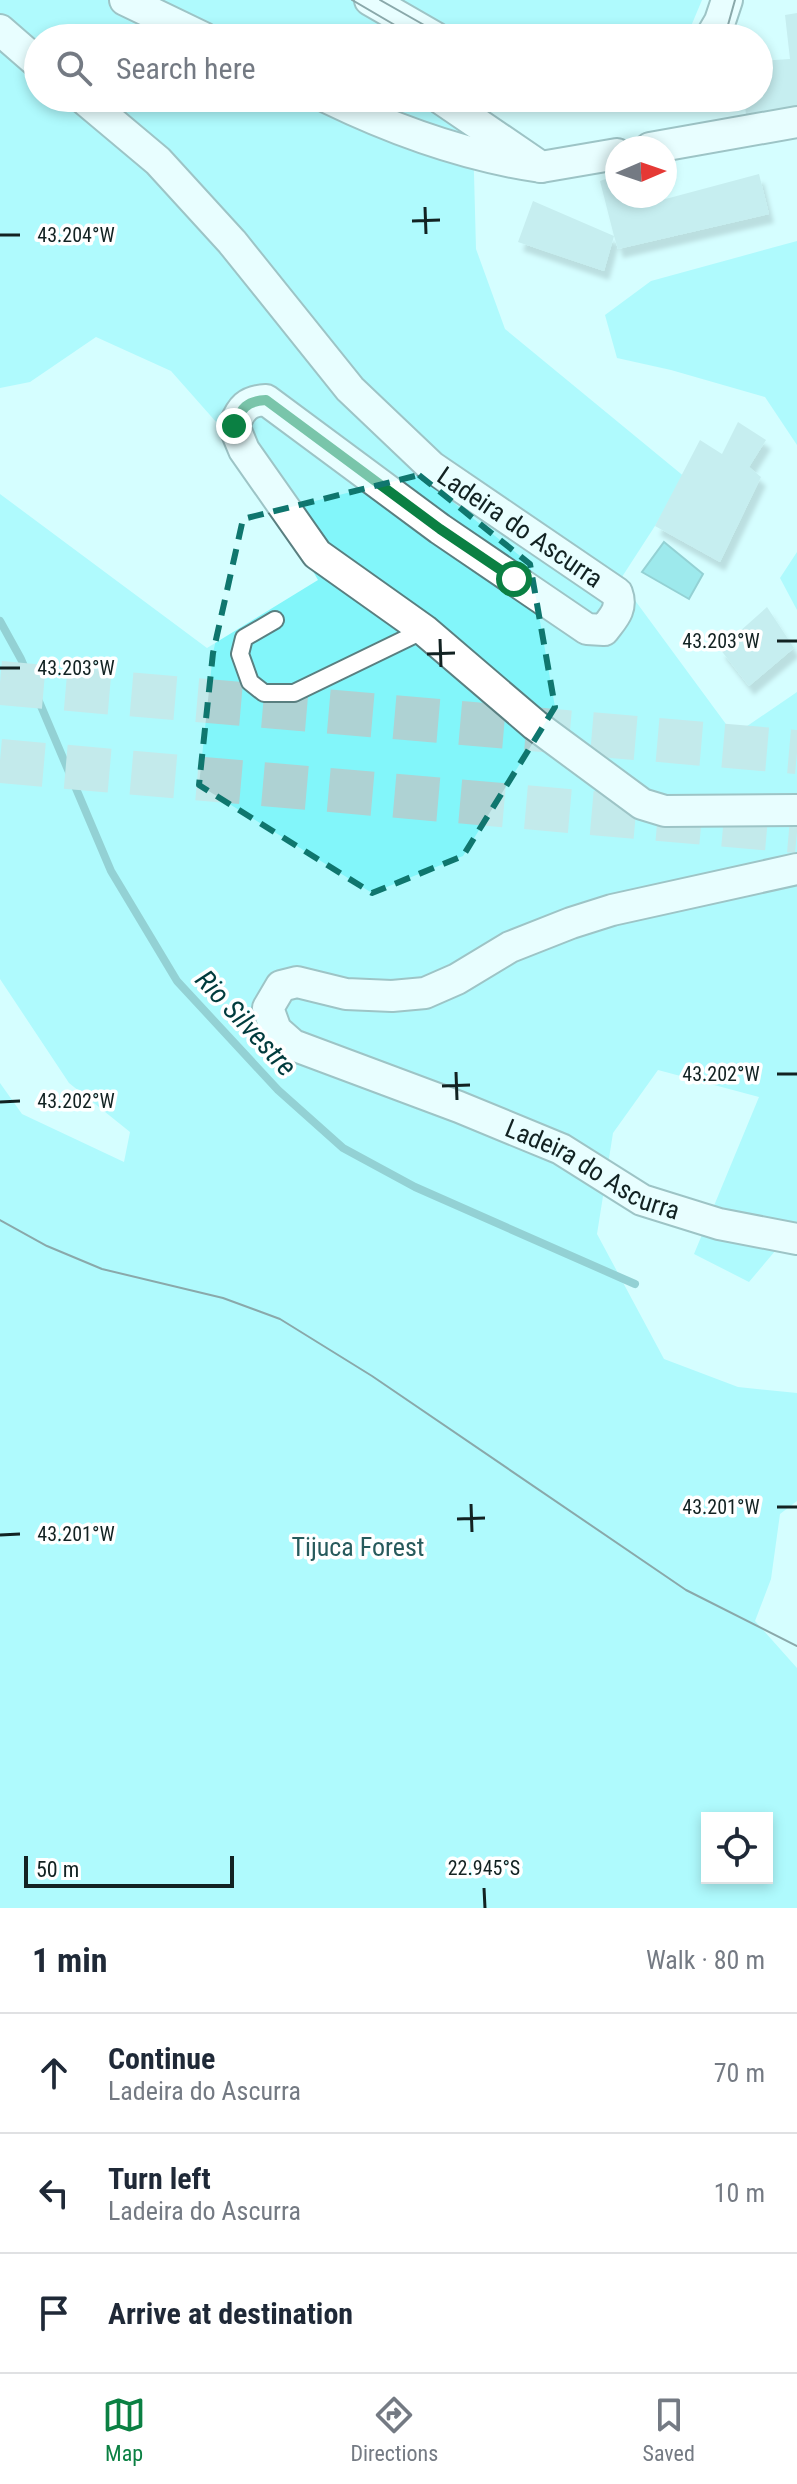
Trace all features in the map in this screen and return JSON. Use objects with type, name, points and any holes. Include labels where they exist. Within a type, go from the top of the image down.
[{"type":"street","points":[[125,0],[175,24]]},
{"type":"street","points":[[370,0],[395,24]]},
{"type":"street","points":[[718,24],[727,0]]},
{"type":"street","points":[[0,30],[24,51]]},
{"type":"street","name":"Ladeira do Ascurra","points":[[100,112],[158,161],[232,242],[350,389],[432,467],[617,593],[619,610],[604,630],[587,629],[440,529],[266,400],[252,401],[240,411],[234,426],[238,438],[258,472],[317,554],[424,630],[535,725],[642,804],[665,811],[797,810]]},
{"type":"street","points":[[358,112],[443,146],[505,161],[541,167],[605,156]]},
{"type":"street","points":[[460,112],[541,167]]},
{"type":"street","points":[[677,143],[797,122]]},
{"type":"street","name":"Ladeira do Ascurra","points":[[797,869],[612,910],[571,923],[510,947],[457,979],[425,993],[392,996],[346,994],[297,982],[281,986],[268,1008],[276,1030],[293,1045],[561,1149],[642,1200],[719,1224],[797,1239]]},
{"type":"lane","points":[[275,620],[244,638],[240,654],[250,682],[264,693],[294,693],[424,630]]},
{"type":"highlighted area","points":[[419,475],[530,564],[555,707],[463,856],[372,893],[199,785],[213,653],[243,519]]},
{"type":"green space","name":"Tijuca Forest","points":[[0,0],[702,0],[692,24],[24,24],[24,112],[472,112],[476,249],[505,329],[686,478],[620,580],[734,735],[797,692],[797,1225],[749,1282],[694,1254],[759,1097],[658,1070],[613,1133],[597,1234],[664,1359],[738,1387],[797,1393],[797,1501],[780,1514],[771,1579],[755,1621],[797,1668],[797,1908],[0,1908],[0,1083],[22,1114],[124,1162],[130,1132],[69,1083],[0,979],[0,494],[207,648],[318,580],[248,458],[171,371],[96,337],[30,382],[0,388]]},
{"type":"green space","points":[[797,241],[797,445],[765,397],[617,358],[605,315],[651,281]]},
{"type":"green space","points":[[797,552],[797,610],[780,578]]},
{"type":"shaded area","points":[[664,542],[703,574],[689,599],[642,572]]},
{"type":"building","points":[[797,13],[797,108],[773,111],[773,60],[790,59],[785,15]]},
{"type":"building","points":[[759,174],[769,214],[618,249],[607,208],[677,208],[677,196]]},
{"type":"building","points":[[605,179],[605,200],[600,181]]},
{"type":"building","points":[[533,201],[614,236],[604,271],[518,242]]},
{"type":"building","points":[[738,422],[766,440],[749,467],[761,477],[720,562],[655,526],[700,440],[722,454]]},
{"type":"building","points":[[767,607],[794,648],[749,686],[720,649]]},
{"type":"waterway","name":"Rio Silvestre","points":[[0,621],[21,659],[111,871],[177,981],[278,1090],[343,1148],[415,1187],[635,1284]]},
{"type":"tunnel","points":[[0,683],[797,752]]},
{"type":"tunnel","points":[[0,761],[797,831]]},
{"type":"tram line","points":[[352,0],[393,24]]},
{"type":"tram line","points":[[380,0],[422,24]]},
{"type":"tram line","points":[[728,24],[735,0]]},
{"type":"tram line","points":[[0,1220],[47,1246],[102,1269],[223,1298],[280,1319],[372,1376],[686,1590],[797,1646]]},
{"type":"route","points":[[234,426],[240,411],[252,401],[266,400],[440,529],[514,579]]}]
